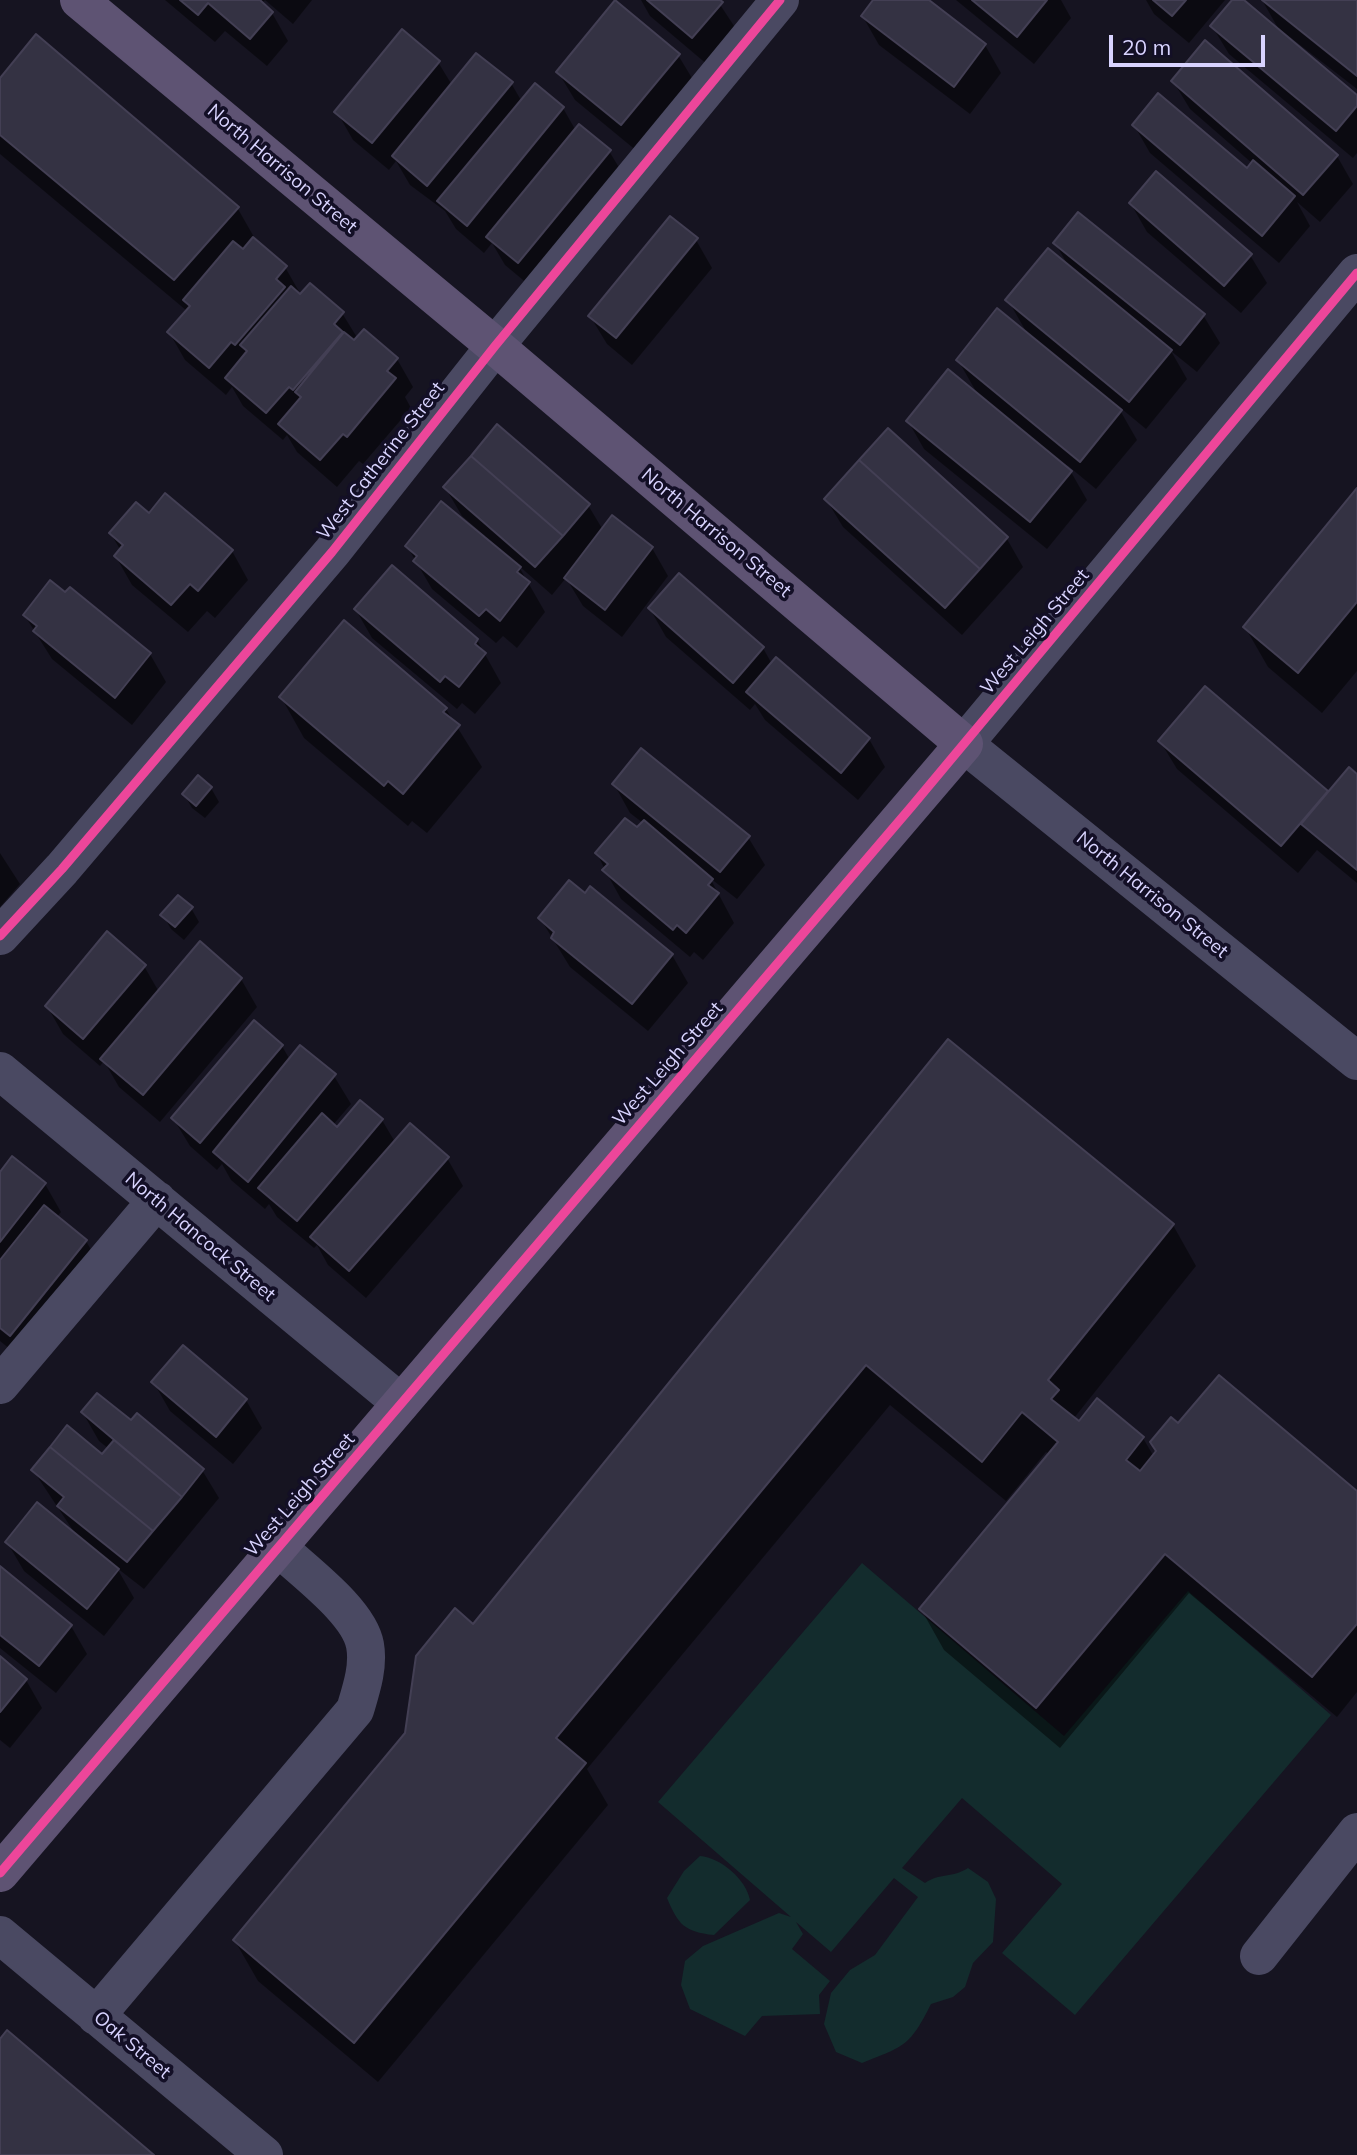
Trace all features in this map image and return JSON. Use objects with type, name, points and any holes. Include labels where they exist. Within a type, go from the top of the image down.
[{"type":"main road","name":"North Harrison Street","points":[[79,0],[495,346],[964,744]]},
{"type":"main road","name":"West Leigh Street","points":[[0,1873],[964,744]]},
{"type":"street","name":"West Catherine Street","points":[[0,936],[62,869],[323,563],[495,346],[780,0]]},
{"type":"street","name":"West Leigh Street","points":[[964,744],[1357,273]]},
{"type":"street","name":"North Harrison Street","points":[[964,744],[1353,1049]]},
{"type":"street","name":"North Hancock Street","points":[[0,1070],[401,1403]]},
{"type":"street","points":[[0,1385],[157,1200]]},
{"type":"street","points":[[96,2016],[355,1710],[364,1677],[365,1646],[356,1622],[278,1547]]},
{"type":"street","points":[[1259,1956],[1357,1832]]},
{"type":"street","name":"Oak Street","points":[[0,1935],[264,2155]]},
{"type":"green space","points":[[862,1563],[1064,1736],[1188,1591],[1331,1715],[1075,2015],[1002,1953],[1062,1884],[962,1798],[902,1868],[925,1883],[968,1868],[988,1882],[996,1899],[993,1942],[973,1963],[965,1987],[953,1997],[931,2004],[917,2029],[905,2043],[862,2063],[836,2052],[824,2024],[831,1993],[850,1970],[875,1955],[918,1897],[894,1878],[831,1952],[796,1922],[803,1934],[792,1949],[830,1981],[819,1995],[820,2014],[762,2016],[745,2036],[690,2009],[681,1985],[685,1961],[703,1946],[779,1913],[791,1917],[658,1802]]},
{"type":"green space","points":[[700,1856],[724,1865],[738,1877],[750,1900],[714,1935],[696,1932],[683,1925],[667,1898],[684,1871]]},
{"type":"building","points":[[180,0],[260,0],[273,12],[250,39],[208,3],[198,15]]},
{"type":"building","points":[[615,0],[680,54],[621,125],[556,72]]},
{"type":"building","points":[[647,0],[720,0],[723,2],[692,38]]},
{"type":"building","points":[[873,0],[929,0],[986,44],[954,87],[861,16]]},
{"type":"building","points":[[972,0],[1047,0],[1017,37]]},
{"type":"building","points":[[1153,0],[1186,0],[1172,16]]},
{"type":"building","points":[[1232,0],[1244,0],[1357,95],[1357,106],[1336,131],[1210,26]]},
{"type":"building","points":[[1262,0],[1357,0],[1357,76]]},
{"type":"building","points":[[402,29],[440,61],[372,143],[334,112]]},
{"type":"building","points":[[36,34],[239,207],[174,280],[0,135],[0,78]]},
{"type":"building","points":[[1205,40],[1338,155],[1303,195],[1171,81]]},
{"type":"building","points":[[476,53],[513,82],[427,186],[392,156]]},
{"type":"building","points":[[535,83],[564,107],[467,226],[437,201]]},
{"type":"building","points":[[1158,93],[1247,168],[1253,160],[1295,196],[1262,236],[1132,125]]},
{"type":"building","points":[[579,124],[611,150],[518,263],[486,237]]},
{"type":"building","points":[[1156,171],[1252,254],[1224,286],[1129,203]]},
{"type":"building","points":[[1078,212],[1205,314],[1180,345],[1053,243]]},
{"type":"building","points":[[670,216],[698,238],[616,338],[588,316]]},
{"type":"building","points":[[253,237],[287,266],[276,279],[285,287],[235,345],[231,342],[209,368],[167,332],[190,306],[183,300],[233,241],[243,249]]},
{"type":"building","points":[[1048,248],[1172,350],[1129,402],[1005,300]]},
{"type":"building","points":[[310,283],[344,312],[334,324],[343,332],[293,390],[289,387],[266,413],[225,378],[247,351],[240,345],[291,286],[300,294]]},
{"type":"building","points":[[997,308],[1122,410],[1080,462],[956,360]]},
{"type":"building","points":[[364,329],[398,358],[387,371],[396,378],[347,437],[343,434],[320,460],[278,424],[301,397],[295,392],[344,332],[354,340]]},
{"type":"building","points":[[948,369],[1072,471],[1030,522],[906,421]]},
{"type":"building","points":[[497,424],[590,504],[563,536],[471,456]]},
{"type":"building","points":[[888,428],[1008,537],[980,569],[859,460]]},
{"type":"building","points":[[471,456],[563,536],[535,567],[443,487]]},
{"type":"building","points":[[859,460],[980,569],[945,608],[824,499]]},
{"type":"building","points":[[1357,488],[1357,602],[1298,673],[1243,627]]},
{"type":"building","points":[[165,493],[233,550],[198,591],[190,584],[171,605],[114,556],[123,545],[109,533],[136,502],[149,513]]},
{"type":"building","points":[[441,501],[521,567],[517,572],[530,582],[500,621],[486,609],[479,616],[413,561],[417,556],[405,546]]},
{"type":"building","points":[[612,515],[653,547],[605,610],[564,578]]},
{"type":"building","points":[[392,565],[478,639],[475,644],[486,653],[459,687],[445,676],[440,682],[354,609]]},
{"type":"building","points":[[679,573],[764,647],[733,683],[648,608]]},
{"type":"building","points":[[50,580],[65,592],[70,587],[151,653],[115,698],[33,631],[37,626],[23,615]]},
{"type":"building","points":[[344,620],[447,708],[443,712],[460,725],[403,794],[388,781],[384,786],[279,697]]},
{"type":"building","points":[[776,657],[870,738],[841,773],[746,692]]},
{"type":"building","points":[[1205,686],[1328,791],[1281,846],[1158,741]]},
{"type":"building","points":[[641,748],[750,836],[720,872],[612,784]]},
{"type":"building","points":[[1349,767],[1357,774],[1357,870],[1301,824]]},
{"type":"building","points":[[198,775],[212,787],[196,806],[182,794]]},
{"type":"building","points":[[625,818],[637,827],[644,820],[713,879],[708,885],[719,893],[686,933],[677,925],[673,930],[602,870],[608,864],[595,853]]},
{"type":"building","points":[[569,880],[585,893],[590,886],[673,954],[632,1004],[551,938],[554,932],[538,918]]},
{"type":"building","points":[[178,895],[193,907],[175,927],[160,915]]},
{"type":"building","points":[[107,931],[146,965],[83,1039],[45,1006]]},
{"type":"building","points":[[200,941],[242,978],[143,1095],[100,1059]]},
{"type":"building","points":[[254,1020],[283,1045],[200,1143],[171,1118]]},
{"type":"building","points":[[948,1039],[1174,1224],[1048,1380],[1059,1390],[1051,1399],[1079,1421],[1097,1398],[1144,1437],[1126,1460],[1140,1471],[1156,1451],[1150,1442],[1171,1417],[1178,1423],[1219,1375],[1357,1491],[1357,1624],[1312,1677],[1165,1554],[1036,1708],[919,1609],[1058,1442],[1022,1412],[982,1462],[866,1365],[556,1738],[586,1763],[354,2043],[233,1940],[405,1733],[416,1656],[455,1608],[473,1624]]},
{"type":"building","points":[[300,1045],[336,1074],[248,1182],[213,1152]]},
{"type":"building","points":[[360,1100],[383,1119],[297,1221],[258,1188],[322,1113],[337,1127]]},
{"type":"building","points":[[410,1123],[449,1157],[349,1271],[310,1237]]},
{"type":"building","points":[[12,1156],[46,1183],[0,1242],[0,1172]]},
{"type":"building","points":[[44,1205],[87,1240],[10,1336],[0,1328],[0,1260]]},
{"type":"building","points":[[183,1345],[247,1399],[216,1437],[151,1382]]},
{"type":"building","points":[[97,1393],[131,1420],[137,1413],[204,1469],[182,1497],[81,1412]]},
{"type":"building","points":[[67,1425],[102,1454],[114,1440],[182,1497],[153,1531],[50,1447]]},
{"type":"building","points":[[50,1447],[153,1531],[127,1562],[57,1506],[64,1497],[31,1470]]},
{"type":"building","points":[[37,1502],[119,1569],[87,1609],[5,1542]]},
{"type":"building","points":[[0,1566],[72,1625],[39,1666],[0,1635]]},
{"type":"building","points":[[0,1656],[27,1679],[0,1712]]},
{"type":"building","points":[[7,2030],[154,2155],[0,2155],[0,2039]]},
{"type":"cycle path","points":[[0,936],[62,869],[332,552],[495,346],[780,0]]},
{"type":"cycle path","points":[[0,1873],[912,806],[1357,273]]}]
